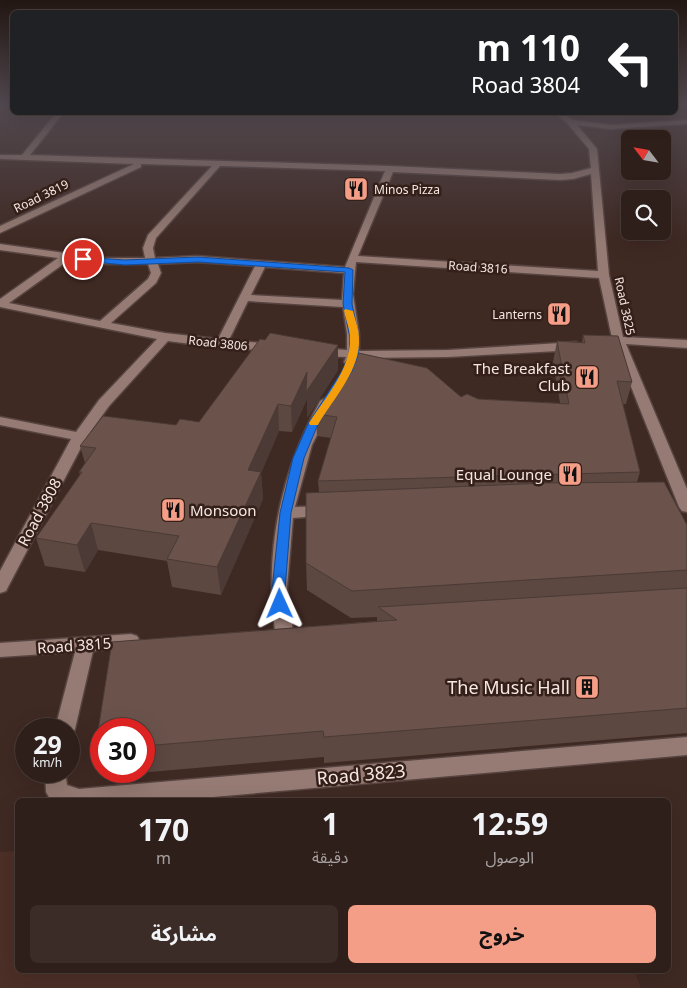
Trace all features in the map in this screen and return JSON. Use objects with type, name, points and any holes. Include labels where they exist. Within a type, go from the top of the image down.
[{"type":"street","points":[[24,158],[30,150]]},
{"type":"street","name":"Road 3825","points":[[593,150],[604,275],[618,340],[686,504]]},
{"type":"street","points":[[0,157],[390,169],[560,177],[573,176],[594,170]]},
{"type":"street","name":"Road 3819","points":[[0,230],[127,168],[149,162]]},
{"type":"street","points":[[102,325],[152,281],[156,273],[147,245],[151,237],[218,164]]},
{"type":"street","points":[[343,376],[353,355],[355,338],[348,304],[350,265],[390,169]]},
{"type":"street","name":"Road 3816","points":[[0,247],[113,262],[198,259],[261,264],[350,265],[604,275]]},
{"type":"street","points":[[0,304],[66,257]]},
{"type":"street","points":[[222,344],[261,264]]},
{"type":"street","points":[[246,298],[348,304]]},
{"type":"street","name":"Road 3806","points":[[0,304],[165,337],[287,349]]},
{"type":"street","name":"Road 3808","points":[[0,587],[6,563],[79,437],[104,403],[165,337]]},
{"type":"street","points":[[306,351],[353,355],[556,347],[618,340],[687,344]]},
{"type":"street","points":[[303,630],[275,632],[285,513],[299,458],[313,424],[335,388]]},
{"type":"street","points":[[0,421],[79,437]]},
{"type":"street","points":[[666,501],[686,504]]},
{"type":"street","points":[[285,513],[344,511]]},
{"type":"street","name":"Road 3815","points":[[0,650],[144,640]]},
{"type":"street","points":[[68,718],[86,644]]},
{"type":"street","name":"Road 3823","points":[[90,798],[687,746]]},
{"type":"street","name":"Road 3823","points":[[56,783],[57,792],[76,798]]},
{"type":"shaded area","points":[[15,851],[15,973],[635,973],[641,988],[0,988],[0,852]]},
{"type":"building","points":[[270,333],[338,345],[306,392],[307,372],[291,406],[278,404],[248,470],[261,472],[217,567],[167,559],[179,536],[91,523],[77,545],[36,538],[82,472],[79,472],[96,448],[80,446],[103,416],[176,425],[180,419],[199,422],[260,339],[265,340]]},
{"type":"building","points":[[583,335],[618,336],[632,382],[617,381],[640,472],[318,481],[337,417],[316,414],[354,352],[427,368],[461,397],[467,394],[478,399],[569,404],[557,341],[585,343]]},
{"type":"building","points":[[664,482],[687,525],[687,570],[352,591],[306,563],[306,493],[547,483]]},
{"type":"building","points":[[687,588],[687,708],[324,737],[323,731],[155,745],[155,718],[100,718],[112,642],[397,620],[378,607]]},
{"type":"slow traffic","points":[[314,423],[347,371],[353,355],[355,338],[348,311]]},
{"type":"place","name":"Minos Pizza","points":[[356,189]]},
{"type":"place","name":"Lanterns","points":[[559,314]]},
{"type":"place","name":"The Breakfast Club","points":[[587,377]]},
{"type":"place","name":"Equal Lounge","points":[[570,474]]},
{"type":"place","name":"Monsoon","points":[[173,510]]},
{"type":"place","name":"The Music Hall","points":[[587,687]]},
{"type":"route","points":[[83,259],[125,262],[198,259],[349,270],[347,288],[349,315],[355,338],[353,355],[347,371],[313,424],[299,458],[285,513],[279,590],[280,604]]}]
